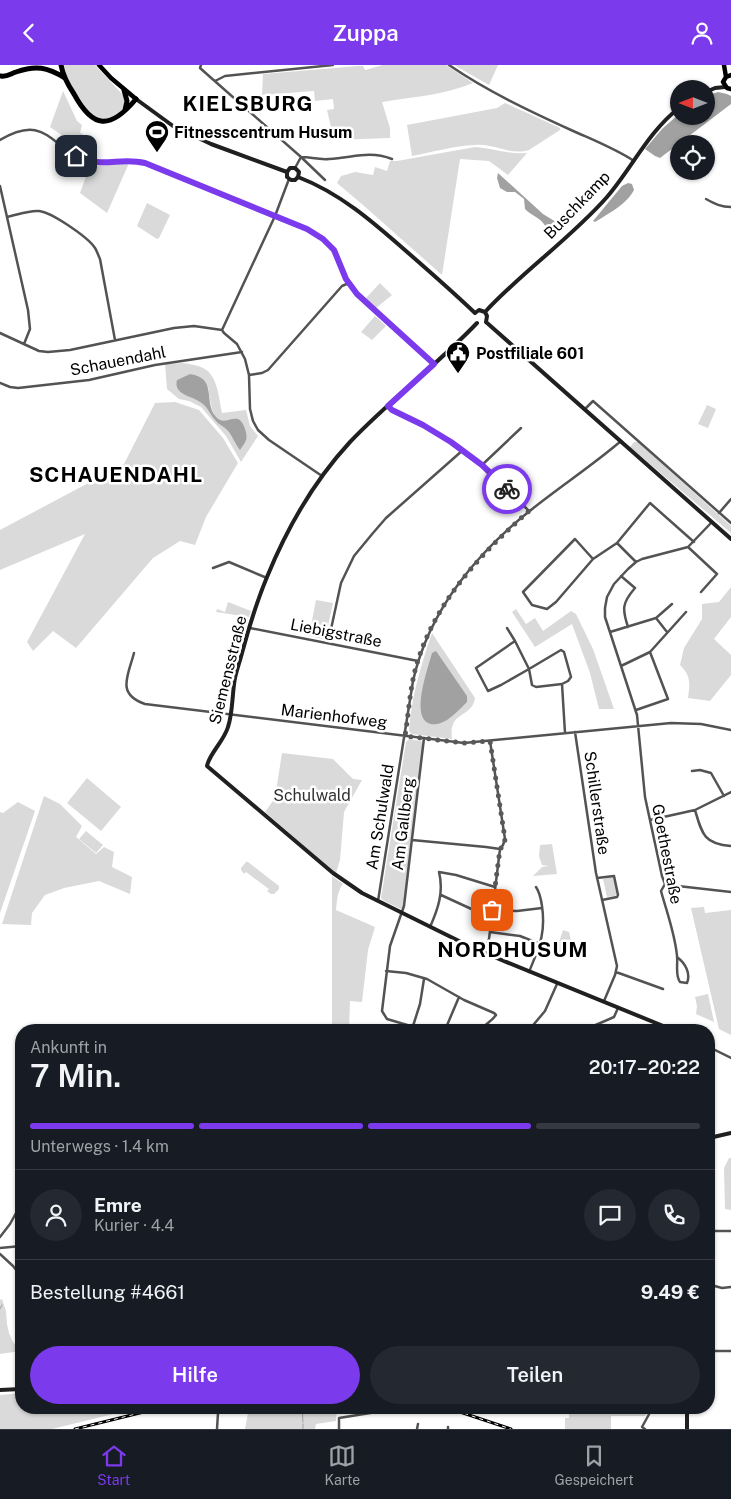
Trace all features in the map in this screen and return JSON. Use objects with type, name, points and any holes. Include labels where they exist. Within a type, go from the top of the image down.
[{"type":"highway","points":[[0,76],[23,65]]},
{"type":"highway","points":[[61,65],[65,79],[81,106],[94,119],[103,121],[118,118],[136,99]]},
{"type":"highway","points":[[0,76],[5,77],[24,67],[41,67],[50,69],[65,79]]},
{"type":"highway","points":[[124,90],[127,101],[124,113]]},
{"type":"main road","points":[[99,65],[136,99]]},
{"type":"main road","points":[[724,65],[731,90]]},
{"type":"street","points":[[215,81],[226,76],[333,65]]},
{"type":"street","points":[[449,65],[492,91],[545,118],[614,149],[634,161]]},
{"type":"street","points":[[201,67],[325,180]]},
{"type":"street","points":[[715,88],[727,79]]},
{"type":"street","points":[[136,99],[173,125],[203,141],[287,172]]},
{"type":"street","name":"Buschkamp","points":[[485,312],[589,216],[608,196],[660,124],[670,116]]},
{"type":"street","points":[[0,140],[20,130],[37,131],[45,134],[76,156],[90,162],[129,161],[145,163],[307,229],[327,243],[336,253],[348,283],[361,298],[434,364]]},
{"type":"street","points":[[301,157],[328,160],[369,154],[381,155],[392,159]]},
{"type":"street","points":[[287,172],[294,168],[301,157]]},
{"type":"street","points":[[294,168],[298,171],[298,177]]},
{"type":"street","points":[[222,330],[275,217],[289,179],[287,172]]},
{"type":"street","points":[[289,179],[293,180],[298,177]]},
{"type":"street","points":[[298,177],[315,184],[350,204],[379,227],[475,313]]},
{"type":"street","points":[[0,186],[27,300],[30,329],[24,344]]},
{"type":"street","points":[[706,199],[723,207],[731,207]]},
{"type":"street","points":[[7,217],[36,211],[46,213],[69,226],[95,248],[100,259],[115,340]]},
{"type":"street","points":[[249,375],[268,370],[342,286],[348,283]]},
{"type":"street","points":[[475,313],[481,310],[485,312],[486,322]]},
{"type":"street","points":[[475,313],[474,318],[477,323],[486,322]]},
{"type":"street","points":[[486,322],[731,539]]},
{"type":"street","name":"Siemensstraße","points":[[378,901],[353,888],[333,873],[207,766],[208,761],[229,726],[235,676],[267,577],[293,523],[311,492],[349,443],[477,323]]},
{"type":"street","points":[[0,333],[39,351],[48,352],[70,350],[174,328],[194,326],[222,330],[242,352],[249,375],[250,409],[258,430],[269,440],[322,476]]},
{"type":"street","name":"Schauendahl","points":[[0,383],[18,389],[80,381],[155,365],[242,352]]},
{"type":"street","points":[[585,409],[592,401],[731,523]]},
{"type":"street","points":[[388,406],[392,410],[437,433],[482,465],[529,511]]},
{"type":"street","points":[[482,465],[521,428]]},
{"type":"street","name":"Am Schulwald","points":[[378,901],[418,661],[435,620],[461,580],[492,546],[529,511],[621,441]]},
{"type":"street","points":[[328,643],[341,583],[354,556],[386,519],[463,451]]},
{"type":"street","points":[[719,513],[731,499]]},
{"type":"street","points":[[593,559],[575,539],[523,592],[532,605],[547,609],[556,602],[593,559],[617,543],[650,503],[694,542]]},
{"type":"street","points":[[617,543],[636,561],[688,547],[712,521]]},
{"type":"street","points":[[688,547],[717,574],[701,592]]},
{"type":"street","points":[[213,568],[229,561],[267,577]]},
{"type":"street","name":"Goethestraße","points":[[636,561],[614,584],[607,597],[605,617],[636,709],[639,725],[642,775],[665,884],[661,891],[678,957],[678,981],[687,983],[688,978],[685,964],[678,957]]},
{"type":"street","points":[[621,576],[634,588],[625,602],[624,615],[628,627]]},
{"type":"street","points":[[610,632],[656,618],[672,604]]},
{"type":"street","points":[[621,665],[650,652],[686,612]]},
{"type":"street","points":[[656,618],[667,632]]},
{"type":"street","name":"Liebigstraße","points":[[250,628],[418,661]]},
{"type":"street","points":[[507,628],[515,641],[529,669],[532,685],[536,687],[562,684],[571,677],[564,652],[561,650],[529,669],[501,685],[488,691],[476,668],[515,641]]},
{"type":"street","points":[[636,709],[668,699],[650,652]]},
{"type":"street","name":"Marienhofweg","points":[[134,653],[126,689],[133,698],[145,704],[464,743],[639,725],[688,723],[731,730]]},
{"type":"street","points":[[562,684],[566,733]]},
{"type":"street","name":"Schillerstraße","points":[[575,732],[597,878],[616,963],[616,972]]},
{"type":"street","name":"Am Gallberg","points":[[405,1024],[389,1020],[384,1016],[382,1008],[392,939],[404,907],[424,739]]},
{"type":"street","points":[[484,953],[490,933],[500,849],[505,835],[490,741]]},
{"type":"street","points":[[692,771],[710,773],[724,796]]},
{"type":"street","points":[[650,820],[695,810],[731,792]]},
{"type":"street","points":[[695,810],[705,837],[713,843],[731,846]]},
{"type":"street","points":[[412,840],[500,849]]},
{"type":"street","points":[[430,927],[439,907],[442,882],[439,872],[456,875],[495,887]]},
{"type":"street","name":"Schillerstraße","points":[[597,878],[614,876],[618,895],[617,897],[602,900]]},
{"type":"street","points":[[529,972],[540,944],[544,924],[539,884]]},
{"type":"street","points":[[665,884],[731,892]]},
{"type":"street","points":[[536,887],[540,893]]},
{"type":"street","points":[[440,895],[491,918]]},
{"type":"street","points":[[378,901],[484,953],[658,1024]]},
{"type":"street","points":[[492,910],[517,911],[542,908]]},
{"type":"street","points":[[490,933],[520,935],[540,944]]},
{"type":"street","points":[[386,971],[406,973],[424,978],[496,1014],[486,1024]]},
{"type":"street","points":[[603,1002],[616,972],[663,989]]},
{"type":"street","points":[[414,1024],[420,1004],[424,978]]},
{"type":"street","points":[[534,1024],[545,1011],[557,984]]},
{"type":"street","points":[[448,1024],[459,997]]},
{"type":"street","points":[[598,1024],[614,1017],[618,1008]]},
{"type":"street","points":[[715,1050],[731,1058]]},
{"type":"street","points":[[715,1137],[731,1133]]},
{"type":"street","points":[[0,1237],[15,1214]]},
{"type":"street","points":[[715,1231],[731,1231]]},
{"type":"street","points":[[0,1249],[15,1246]]},
{"type":"street","points":[[0,1255],[15,1268]]},
{"type":"street","points":[[715,1287],[731,1287]]},
{"type":"street","points":[[715,1351],[731,1351]]},
{"type":"street","points":[[0,1390],[15,1389]]},
{"type":"street","points":[[217,1429],[218,1414]]},
{"type":"street","points":[[340,1429],[338,1418],[364,1414]]},
{"type":"street","points":[[646,1429],[641,1428],[649,1414]]},
{"type":"street","points":[[687,1414],[687,1429]]},
{"type":"street","points":[[417,1429],[418,1424]]},
{"type":"green space","points":[[62,65],[95,65],[124,96],[122,109],[118,114],[113,118],[100,119],[88,113],[70,83]]},
{"type":"green space","points":[[383,65],[446,65],[473,83],[440,93],[382,102],[390,128],[390,138],[334,140],[327,110],[334,109],[333,99],[315,101],[314,91],[262,95],[263,74],[358,66],[363,66],[365,70]]},
{"type":"green space","points":[[454,65],[498,65],[489,85]]},
{"type":"green space","points":[[63,91],[77,121],[82,125],[80,133],[83,134],[77,146],[50,127]]},
{"type":"green space","points":[[505,103],[560,128],[560,130],[529,150],[509,151],[475,145],[412,156],[407,125],[497,108]]},
{"type":"green space","points":[[475,147],[527,153],[508,175],[489,161],[460,159],[442,275],[337,183],[341,176],[355,172],[373,175],[375,167],[387,171],[390,161]]},
{"type":"green space","points":[[129,163],[107,213],[80,193],[90,165]]},
{"type":"green space","points":[[147,203],[170,215],[157,239],[137,226]]},
{"type":"green space","points":[[380,283],[392,295],[376,308],[365,299]]},
{"type":"green space","points":[[375,316],[386,326],[372,340],[361,332]]},
{"type":"green space","points":[[183,363],[203,368],[208,371],[215,382],[222,413],[246,410],[250,426],[258,436],[241,462],[226,436],[201,407],[189,401],[179,399],[167,389],[165,364]],"holes":[[[191,374],[208,387],[215,416],[221,421],[238,419],[240,449],[227,430],[214,419],[208,409],[177,380]]]},
{"type":"green space","points":[[175,402],[199,410],[223,438],[238,463],[206,517],[195,545],[180,541],[153,558],[76,648],[53,631],[33,651],[27,642],[85,534],[0,570],[0,530],[124,464],[155,403]]},
{"type":"green space","points":[[707,405],[716,409],[708,428],[698,424]]},
{"type":"green space","points":[[634,442],[638,442],[731,526],[731,533],[630,447]]},
{"type":"green space","points":[[731,587],[731,617],[714,639],[731,655],[731,675],[710,701],[688,698],[689,680],[680,665],[684,648],[702,619],[702,604],[719,602]]},
{"type":"green space","points":[[316,600],[333,603],[326,635],[323,639],[309,636]]},
{"type":"green space","points":[[228,602],[251,611],[249,617],[216,612],[217,609],[225,612]]},
{"type":"green space","points":[[516,609],[526,624],[535,618],[543,631],[571,611],[576,614],[593,649],[614,709],[599,709],[590,673],[572,624],[535,647],[512,612]]},
{"type":"green space","points":[[432,633],[475,698],[470,709],[453,723],[452,739],[412,734],[409,731],[417,682]]},
{"type":"green space","points":[[409,739],[421,741],[423,745],[403,908],[401,909],[381,898],[406,742]]},
{"type":"green space","name":"Schulwald","points":[[282,753],[333,759],[353,779],[362,780],[344,812],[340,860],[336,873],[265,812],[275,798]]},
{"type":"green space","points":[[87,778],[121,807],[101,831],[67,803]]},
{"type":"green space","points":[[44,796],[60,804],[82,826],[76,837],[96,854],[104,847],[114,852],[112,867],[132,877],[130,894],[99,881],[64,888],[45,895],[32,913],[31,925],[2,924]]},
{"type":"green space","points":[[18,802],[35,811],[0,913],[0,812],[3,813]]},
{"type":"green space","points":[[86,831],[103,845],[96,853],[79,839]]},
{"type":"green space","points":[[552,844],[557,874],[533,876],[542,867],[549,866],[542,865],[539,856],[540,845]]},
{"type":"green space","points":[[246,862],[279,886],[279,889],[274,894],[271,894],[267,891],[269,889],[246,872],[244,874],[241,868]]},
{"type":"green space","points":[[332,876],[343,884],[338,893],[336,910],[375,927],[368,950],[362,1002],[350,1001],[349,1024],[332,1024]]},
{"type":"green space","points":[[612,877],[617,894],[607,897],[603,879]]},
{"type":"green space","points":[[704,907],[705,913],[731,910],[731,1035],[719,1029],[691,908]]},
{"type":"green space","points":[[563,930],[569,932],[576,960],[556,951]]},
{"type":"green space","points":[[708,994],[714,1022],[696,1014],[695,997]]},
{"type":"green space","points":[[729,1158],[731,1158],[731,1210],[725,1209],[724,1168]]},
{"type":"green space","points":[[2,1299],[6,1311],[7,1324],[15,1344],[15,1352],[0,1354],[0,1300]]},
{"type":"green space","points":[[15,1394],[15,1414],[113,1414],[52,1429],[0,1429],[0,1395]]},
{"type":"green space","points":[[248,1414],[337,1414],[336,1421],[316,1424],[315,1429],[245,1429]]},
{"type":"green space","points":[[569,1414],[646,1414],[645,1416],[611,1416],[611,1429],[565,1429],[565,1418],[569,1418]]},
{"type":"shaded area","points":[[718,92],[731,96],[731,104],[715,116],[715,93]]},
{"type":"shaded area","points":[[670,122],[670,125],[703,125],[690,135],[670,135],[670,150],[660,158],[645,149]]},
{"type":"shaded area","points":[[498,173],[543,214],[556,222],[555,228],[546,227],[528,212],[525,209],[524,199],[515,192],[507,192],[500,188],[497,178]]},
{"type":"shaded area","points":[[628,183],[632,184],[634,190],[627,200],[606,216],[595,222],[593,221],[622,186]]},
{"type":"shaded area","points":[[190,374],[199,376],[204,380],[209,391],[210,405],[216,417],[224,421],[238,419],[242,423],[246,438],[240,450],[229,432],[216,421],[205,406],[178,389],[177,380]]},
{"type":"shaded area","points":[[436,651],[467,696],[467,702],[447,720],[433,724],[428,723],[423,718],[421,701],[424,680],[432,653]]},
{"type":"waterway","points":[[0,1309],[2,1305]]},
{"type":"waterway","points":[[302,1414],[303,1422]]},
{"type":"waterway","points":[[303,1424],[303,1429]]},
{"type":"railway","points":[[75,1429],[136,1414]]},
{"type":"railway","points":[[466,1414],[511,1429]]},
{"type":"way so far","points":[[492,910],[500,849],[504,845],[505,839],[490,741],[464,743],[405,736],[413,681],[418,661],[437,615],[461,580],[474,565],[529,511],[507,489]]},
{"type":"place","name":"Fitnesscentrum Husum","points":[[157,153]]},
{"type":"place","name":"Postfiliale 601","points":[[458,374]]},
{"type":"district","name":"KIELSBURG","points":[[248,103]]},
{"type":"district","name":"SCHAUENDAHL","points":[[116,474]]},
{"type":"district","name":"NORDHUSUM","points":[[513,949]]},
{"type":"route","points":[[76,156],[94,163],[136,161],[145,163],[307,229],[323,239],[336,253],[346,279],[357,294],[434,364],[388,406],[451,442],[482,465],[507,489]]}]
